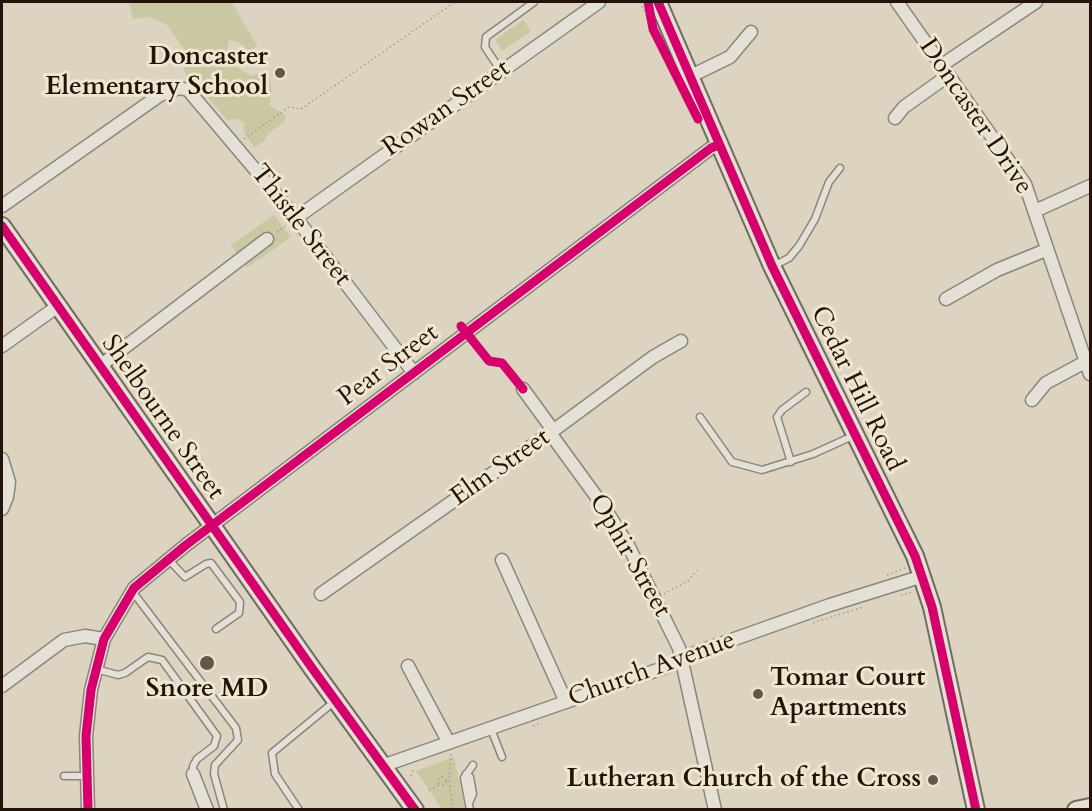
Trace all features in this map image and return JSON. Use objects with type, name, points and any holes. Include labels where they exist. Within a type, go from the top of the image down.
[{"type":"street","name":"Cedar Hill Road","points":[[658,2],[772,266],[923,576],[935,619],[976,810]]},
{"type":"street","name":"Doncaster Drive","points":[[897,2],[1018,173],[1035,211],[1046,250],[1090,374]]},
{"type":"street","points":[[895,118],[904,107],[946,70],[1036,2]]},
{"type":"street","name":"Rowan Street","points":[[296,218],[596,3]]},
{"type":"street","points":[[691,76],[730,57],[751,32]]},
{"type":"street","name":"Thistle Street","points":[[2,206],[160,95],[179,88],[188,90],[236,144],[296,218],[414,373]]},
{"type":"street","name":"Pear Street","points":[[88,810],[86,736],[91,690],[104,639],[132,590],[212,525],[711,148],[719,145]]},
{"type":"street","points":[[1035,211],[1090,186]]},
{"type":"street","name":"Shelbourne Street","points":[[2,226],[415,810]]},
{"type":"street","points":[[100,366],[267,239]]},
{"type":"street","points":[[946,299],[998,270],[1046,250]]},
{"type":"street","points":[[2,346],[58,306]]},
{"type":"street","name":"Elm Street","points":[[321,594],[550,433],[653,357],[681,340]]},
{"type":"street","points":[[1032,400],[1046,383],[1087,361]]},
{"type":"street","name":"Ophir Street","points":[[523,389],[550,426],[550,433],[604,507],[629,547],[668,624],[682,659],[715,810]]},
{"type":"street","points":[[2,459],[9,483],[7,497],[2,508]]},
{"type":"street","points":[[502,560],[566,702]]},
{"type":"street","name":"Church Avenue","points":[[382,766],[450,747],[491,729],[666,667],[682,659],[830,605],[923,576]]},
{"type":"street","points":[[2,686],[64,639],[85,636],[104,639]]},
{"type":"street","points":[[408,666],[450,747]]},
{"type":"street","points":[[193,774],[207,810]]},
{"type":"street","points":[[1076,810],[1090,807]]},
{"type":"lane","points":[[501,71],[486,49],[486,38],[534,2]]},
{"type":"lane","points":[[772,266],[789,258],[800,246],[815,219],[829,182],[840,168]]},
{"type":"lane","points":[[791,462],[777,417],[782,410],[806,392]]},
{"type":"lane","points":[[700,417],[732,462],[752,469],[768,470],[855,434]]},
{"type":"lane","points":[[168,559],[185,577],[211,563],[240,602],[241,610],[237,615],[216,629]]},
{"type":"lane","points":[[132,590],[236,728],[238,740],[215,765],[214,774],[225,810]]},
{"type":"lane","points":[[96,669],[118,675],[125,673],[148,657],[162,660],[217,736],[214,746],[196,759],[193,774]]},
{"type":"lane","points":[[299,810],[275,774],[272,753],[336,701]]},
{"type":"lane","points":[[491,729],[502,757]]},
{"type":"lane","points":[[469,807],[466,774],[473,765]]},
{"type":"lane","points":[[64,776],[87,776]]},
{"type":"path","points":[[236,144],[289,107],[301,109],[455,2]]},
{"type":"path","points":[[640,2],[656,33]]},
{"type":"path","points":[[648,2],[656,33]]},
{"type":"path","points":[[267,239],[296,218]]},
{"type":"path","points":[[886,575],[905,567]]},
{"type":"path","points":[[663,595],[688,581],[697,570]]},
{"type":"path","points":[[450,747],[447,778],[453,810]]},
{"type":"path","points":[[440,784],[440,778],[447,778]]},
{"type":"path","points":[[429,790],[440,784],[444,785],[447,778]]},
{"type":"green space","points":[[129,2],[232,2],[257,46],[249,51],[238,42],[229,40],[226,54],[229,62],[251,76],[259,74],[269,78],[272,91],[269,105],[284,114],[286,120],[266,136],[265,141],[254,147],[244,132],[245,123],[237,119],[227,120],[205,94],[187,80],[184,68],[191,58],[166,24],[150,17],[133,19]]},
{"type":"green space","points":[[523,20],[531,31],[502,51],[495,40]]},
{"type":"green space","points":[[274,215],[291,237],[247,268],[231,245]]},
{"type":"green space","points":[[454,757],[465,809],[442,809],[416,771]]},
{"type":"cycle path","points":[[648,2],[653,29],[698,119]]},
{"type":"cycle path","points":[[658,2],[772,266],[915,556],[932,607],[976,810]]},
{"type":"cycle path","points":[[88,810],[86,736],[91,690],[104,639],[134,588],[186,545],[711,148],[719,145]]},
{"type":"cycle path","points":[[2,226],[312,668],[415,810]]},
{"type":"cycle path","points":[[461,326],[489,361],[502,363],[523,389]]},
{"type":"place","name":"Doncaster Elementary School","points":[[280,73]]},
{"type":"place","name":"Snore MD","points":[[207,663]]},
{"type":"place","name":"Tomar Court Apartments","points":[[758,694]]},
{"type":"place","name":"Lutheran Church of the Cross","points":[[933,780]]}]
